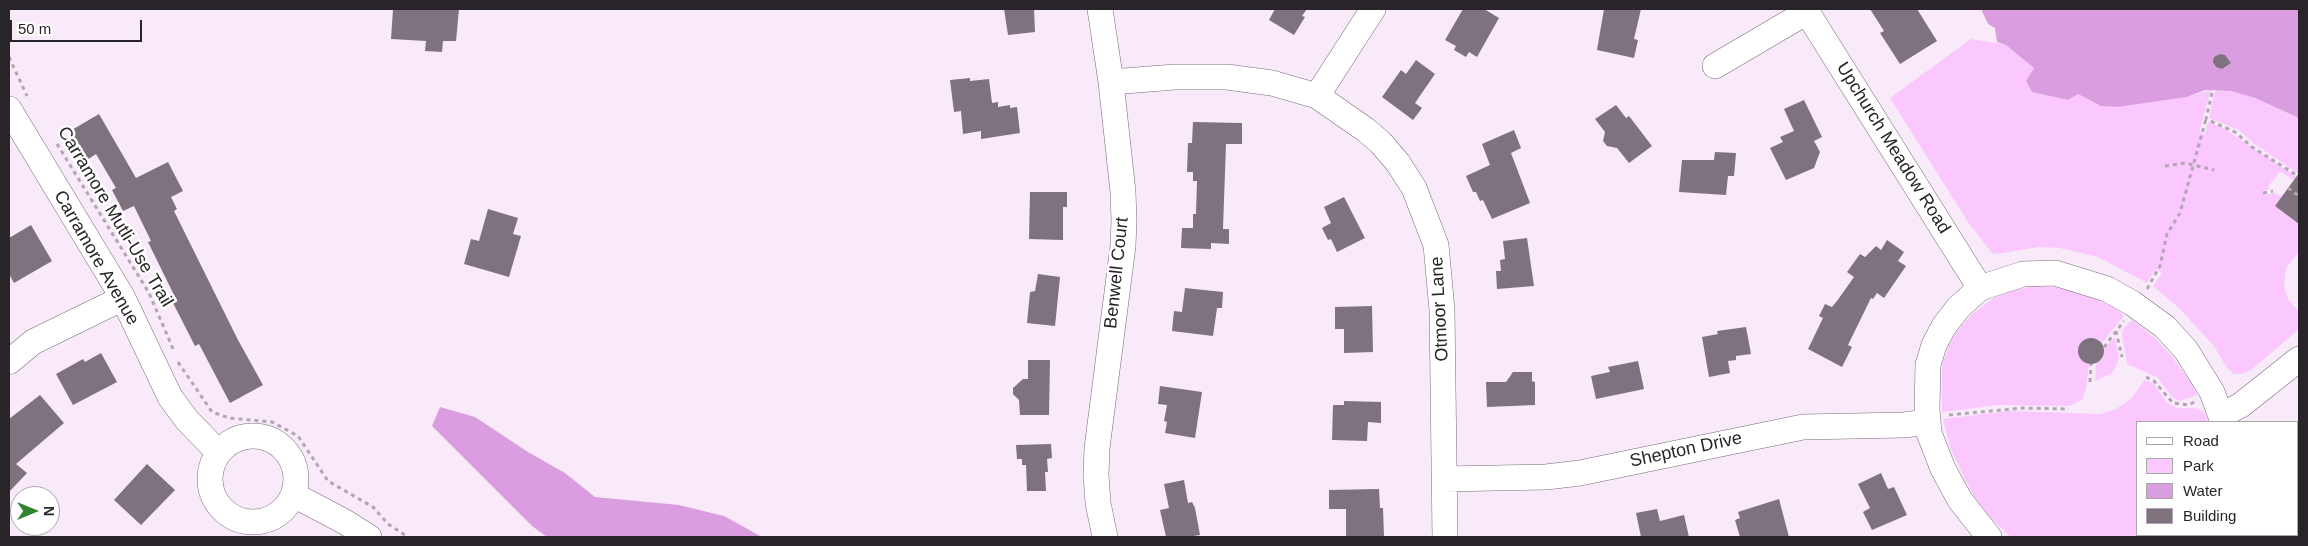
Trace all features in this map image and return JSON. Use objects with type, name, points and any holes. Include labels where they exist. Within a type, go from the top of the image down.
[{"type":"street","name":"Benwell Court","points":[[1100,9],[1111,82],[1123,192],[1124,221],[1123,246],[1097,448],[1098,504],[1105,537]]},
{"type":"street","points":[[1318,96],[1373,9]]},
{"type":"street","points":[[1715,66],[1806,11]]},
{"type":"street","name":"Upchurch Meadow Road","points":[[1806,11],[1980,288]]},
{"type":"street","name":"Otmoor Lane","points":[[1111,82],[1175,77],[1227,77],[1272,83],[1318,96],[1366,130],[1398,162],[1414,188],[1436,245],[1442,310],[1445,537]]},
{"type":"street","name":"Carramore Avenue","points":[[19,106],[123,298],[170,397],[187,420],[218,453]]},
{"type":"street","points":[[1989,537],[1952,485],[1930,433],[1935,419],[1926,385],[1928,365],[1934,345],[1944,326],[1958,308],[1980,288],[2022,274],[2055,273],[2107,289],[2132,303],[2165,327],[2181,345],[2203,376],[2222,418],[2241,406],[2299,359]]},
{"type":"street","points":[[9,362],[33,342],[123,298]]},
{"type":"street","name":"Shepton Drive","points":[[1445,479],[1546,477],[1580,473],[1803,426],[1904,425],[1935,419]]},
{"type":"street","points":[[263,436],[284,448],[294,464],[297,483],[294,495],[287,507],[270,519],[230,528],[225,513],[216,503],[211,491],[212,465],[218,453],[227,444],[244,437],[263,436]]},
{"type":"street","points":[[294,495],[369,537]]},
{"type":"path","points":[[9,58],[19,106]]},
{"type":"path","points":[[2147,289],[2160,266],[2167,234],[2180,213],[2212,93]]},
{"type":"path","points":[[2206,120],[2235,132],[2252,147],[2298,176]]},
{"type":"path","name":"Carramore Mutli-Use Trail","points":[[54,141],[149,293],[177,360],[212,412],[228,418],[272,422],[298,436],[328,482],[373,507],[388,524],[408,537]]},
{"type":"path","points":[[2165,166],[2177,163],[2193,164],[2214,170]]},
{"type":"path","points":[[2288,188],[2299,196]]},
{"type":"path","points":[[2263,193],[2273,191]]},
{"type":"path","points":[[2104,347],[2127,317]]},
{"type":"path","points":[[2116,331],[2122,357]]},
{"type":"path","points":[[2090,382],[2092,364]]},
{"type":"path","points":[[2146,378],[2154,381],[2173,403],[2189,405],[2200,399]]},
{"type":"path","points":[[1935,419],[2022,408],[2069,409]]},
{"type":"green space","points":[[1971,39],[2006,45],[2034,68],[2026,81],[2032,92],[2068,100],[2078,94],[2101,106],[2118,107],[2187,97],[2211,90],[2199,132],[2205,135],[2208,122],[2223,128],[2297,177],[2294,180],[2280,171],[2268,187],[2270,189],[2263,191],[2263,195],[2275,193],[2282,197],[2275,206],[2296,222],[2299,222],[2299,252],[2286,268],[2284,287],[2288,299],[2299,312],[2299,329],[2251,370],[2241,374],[2234,374],[2227,368],[2214,346],[2179,308],[2153,286],[2162,273],[2156,269],[2147,283],[2098,257],[2060,248],[2038,247],[1998,254],[1992,253],[1968,222],[1890,98]]},
{"type":"green space","points":[[2215,91],[2231,91],[2255,98],[2299,118],[2299,174],[2253,143],[2239,130],[2209,118]]},
{"type":"green space","points":[[2035,286],[2060,288],[2080,293],[2109,305],[2123,314],[2123,317],[2101,344],[2098,339],[2087,339],[2079,346],[2080,356],[2089,364],[2086,388],[2082,400],[2069,406],[1997,405],[1942,412],[1942,365],[1950,343],[1959,329],[1972,314],[1994,298],[2014,290]]},
{"type":"green space","points":[[2132,320],[2156,339],[2172,357],[2192,384],[2197,395],[2180,401],[2172,397],[2157,377],[2127,364],[2122,335],[2123,329]]},
{"type":"green space","points":[[2115,337],[2119,358],[2116,366],[2111,374],[2095,381],[2096,364],[2103,358],[2104,348]]},
{"type":"green space","points":[[2144,380],[2153,383],[2167,403],[2177,408],[2194,408],[2204,412],[2208,421],[2136,421],[2136,536],[2201,537],[2011,537],[1991,518],[1974,496],[1950,447],[1943,419],[2009,411],[2100,414],[2116,409],[2132,398]]},
{"type":"water","points":[[1981,9],[2299,9],[2299,118],[2255,98],[2231,91],[2205,90],[2187,97],[2118,107],[2101,106],[2078,94],[2068,100],[2032,92],[2026,81],[2034,68],[2006,45],[1997,42],[1995,28],[1988,24]]},
{"type":"water","points":[[440,407],[475,417],[528,452],[565,473],[595,497],[679,505],[724,516],[762,537],[547,537],[532,526],[432,426]]},
{"type":"building","points":[[393,9],[459,9],[456,41],[443,41],[442,52],[425,51],[426,41],[391,39]]},
{"type":"building","points":[[1004,9],[1034,9],[1035,32],[1008,35]]},
{"type":"building","points":[[1275,9],[1307,9],[1302,16],[1305,17],[1294,35],[1269,20]]},
{"type":"building","points":[[1463,9],[1484,9],[1499,18],[1477,57],[1469,52],[1466,57],[1454,50],[1456,46],[1445,40]]},
{"type":"building","points":[[1604,9],[1641,9],[1634,39],[1638,40],[1634,58],[1597,50]]},
{"type":"building","points":[[1870,9],[1917,9],[1937,41],[1900,64],[1880,33],[1884,31]]},
{"type":"building","points":[[2220,54],[2225,55],[2231,63],[2222,69],[2216,67],[2213,62],[2214,57]]},
{"type":"building","points":[[1416,60],[1435,74],[1415,103],[1422,108],[1413,120],[1382,97],[1401,70],[1406,74]]},
{"type":"building","points":[[970,78],[970,81],[989,79],[992,103],[998,102],[998,107],[1010,105],[1010,108],[1017,107],[1020,133],[981,139],[981,131],[963,134],[961,111],[954,112],[950,80]]},
{"type":"building","points":[[1804,100],[1822,137],[1814,141],[1820,152],[1814,168],[1786,180],[1770,148],[1783,142],[1780,137],[1794,131],[1784,109]]},
{"type":"building","points":[[1616,105],[1626,118],[1629,116],[1652,146],[1629,163],[1617,148],[1607,146],[1603,141],[1605,132],[1595,119]]},
{"type":"building","points":[[99,114],[136,178],[168,162],[183,191],[171,197],[177,209],[174,211],[238,340],[263,385],[230,403],[199,344],[195,346],[173,303],[177,301],[148,242],[151,241],[134,206],[123,211],[112,190],[116,188],[96,154],[87,160],[70,131]]},
{"type":"building","points":[[1193,122],[1242,123],[1242,144],[1226,144],[1223,229],[1229,229],[1229,244],[1211,243],[1211,249],[1181,248],[1182,228],[1193,228],[1193,214],[1196,214],[1197,181],[1193,181],[1193,172],[1187,172],[1188,143],[1192,143]]},
{"type":"building","points":[[1514,130],[1521,148],[1511,153],[1530,203],[1492,219],[1483,200],[1480,201],[1476,192],[1473,192],[1466,176],[1490,165],[1482,144]]},
{"type":"building","points":[[1715,152],[1736,153],[1734,176],[1728,176],[1726,195],[1679,192],[1682,160],[1714,160]]},
{"type":"building","points":[[2299,173],[2299,224],[2275,206]]},
{"type":"building","points":[[1030,192],[1067,192],[1067,207],[1063,207],[1063,240],[1029,239]]},
{"type":"building","points":[[1344,197],[1365,238],[1337,252],[1331,239],[1328,240],[1322,228],[1331,223],[1324,207]]},
{"type":"building","points":[[488,209],[518,218],[513,234],[521,236],[509,277],[464,264],[471,239],[479,241]]},
{"type":"building","points":[[31,225],[52,261],[14,283],[9,274],[9,238]]},
{"type":"building","points":[[1527,238],[1534,286],[1497,289],[1496,271],[1501,271],[1500,260],[1505,259],[1503,241]]},
{"type":"building","points":[[1887,240],[1904,252],[1898,261],[1906,266],[1884,298],[1877,293],[1873,299],[1871,298],[1848,345],[1852,347],[1842,367],[1808,349],[1823,318],[1819,316],[1825,304],[1832,307],[1854,277],[1847,272],[1860,254],[1865,257],[1876,246],[1881,250]]},
{"type":"building","points":[[1038,274],[1060,277],[1055,326],[1027,323],[1030,292],[1035,291]]},
{"type":"building","points":[[1185,288],[1223,292],[1222,308],[1217,308],[1213,336],[1172,331],[1174,311],[1182,312]]},
{"type":"building","points":[[1372,306],[1373,352],[1344,353],[1344,329],[1335,329],[1335,307]]},
{"type":"building","points":[[1746,327],[1751,354],[1736,356],[1736,360],[1728,361],[1730,373],[1709,377],[1702,337],[1718,334],[1717,331]]},
{"type":"building","points":[[2091,338],[2100,342],[2104,351],[2100,360],[2091,364],[2082,360],[2078,351],[2082,342]]},
{"type":"building","points":[[101,353],[117,382],[73,405],[56,374],[83,359],[85,362]]},
{"type":"building","points":[[1028,360],[1050,360],[1049,415],[1020,415],[1019,400],[1013,394],[1013,388],[1023,379],[1028,379]]},
{"type":"building","points":[[1638,361],[1644,389],[1596,399],[1591,376],[1610,372],[1608,367]]},
{"type":"building","points":[[1513,372],[1532,372],[1532,381],[1535,382],[1535,405],[1487,407],[1486,382],[1506,382]]},
{"type":"building","points":[[1160,386],[1202,392],[1195,438],[1165,433],[1167,422],[1164,421],[1167,405],[1158,404]]},
{"type":"building","points":[[40,395],[64,423],[16,464],[27,473],[15,486],[10,486],[9,492],[9,419]]},
{"type":"building","points":[[1344,401],[1381,402],[1381,423],[1368,422],[1367,441],[1332,440],[1333,405],[1344,405]]},
{"type":"building","points":[[1051,444],[1052,458],[1047,459],[1048,472],[1045,472],[1046,491],[1027,491],[1026,465],[1022,465],[1022,459],[1017,459],[1016,445]]},
{"type":"building","points":[[147,464],[175,490],[141,525],[114,500]]},
{"type":"building","points":[[1881,473],[1888,489],[1894,487],[1907,515],[1872,530],[1863,512],[1870,508],[1858,484]]},
{"type":"building","points":[[1184,480],[1188,503],[1192,502],[1195,508],[1200,535],[1166,537],[1160,510],[1169,508],[1164,484]]},
{"type":"building","points":[[1379,489],[1380,508],[1383,508],[1384,537],[1346,537],[1346,509],[1329,509],[1329,490]]},
{"type":"building","points":[[1779,499],[1789,537],[1740,537],[1735,520],[1740,518],[1738,512]]},
{"type":"building","points":[[1657,509],[1660,521],[1684,515],[1689,537],[1641,537],[1636,513]]}]
